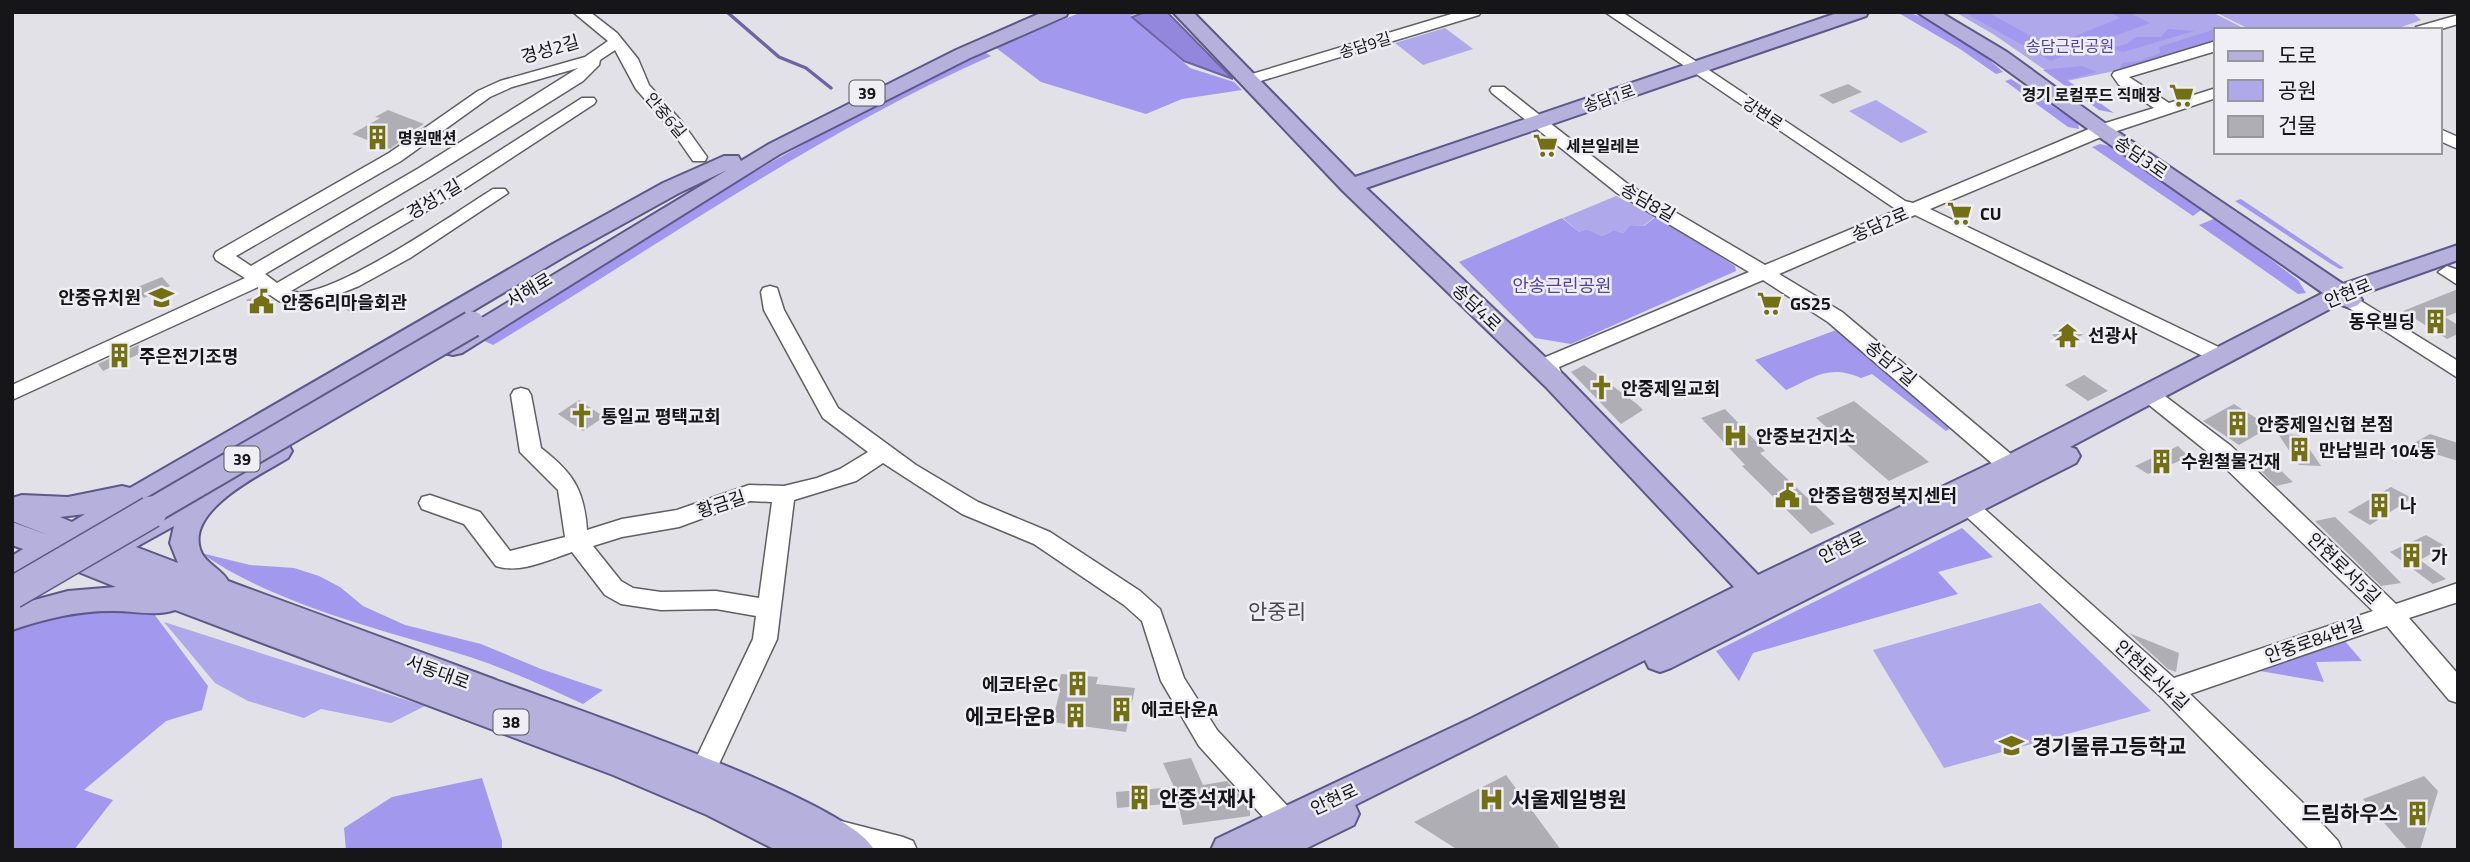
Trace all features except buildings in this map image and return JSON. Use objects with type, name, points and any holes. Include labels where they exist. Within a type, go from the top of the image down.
[{"type":"main road","name":"서해로","points":[[12,593],[744,155],[950,52],[1041,12]]},
{"type":"main road","name":"서해로","points":[[12,579],[776,148],[963,54],[1059,12]]},
{"type":"main road","name":"송담4로","points":[[1182,12],[1352,181],[1551,372],[1767,595]]},
{"type":"main road","name":"송담4로","points":[[1192,12],[1252,79]]},
{"type":"main road","name":"송담1로","points":[[1697,64],[1834,12]]},
{"type":"main road","name":"송담1로","points":[[1352,181],[1859,12]]},
{"type":"main road","name":"송담3로","points":[[1926,12],[1991,51],[2107,128],[2355,297]]},
{"type":"main road","name":"송담3로","points":[[1940,12],[1997,44],[2107,128]]},
{"type":"main road","points":[[12,609],[665,219],[776,148]]},
{"type":"main road","points":[[12,570],[559,250],[671,188],[744,155]]},
{"type":"main road","name":"안현로","points":[[1961,500],[2010,466],[2158,400],[2220,356],[2355,297],[2455,268]]},
{"type":"main road","name":"안현로","points":[[1228,850],[1284,821],[1767,595],[1961,500],[2355,297]]},
{"type":"main road","points":[[12,507],[85,505],[127,495],[167,479]]},
{"type":"main road","points":[[216,489],[195,512],[185,532],[183,548],[188,560],[201,573],[220,602]]},
{"type":"main road","name":"서동대로","points":[[12,507],[75,533],[102,557]]},
{"type":"main road","name":"서동대로","points":[[12,533],[50,548],[102,557],[220,602],[743,816],[858,850]]},
{"type":"main road","name":"안현로","points":[[1269,850],[1767,595]]},
{"type":"main road","points":[[12,618],[52,605],[95,598],[220,602]]},
{"type":"main road","name":"서동대로","points":[[220,602],[703,771],[779,804],[818,839]]},
{"type":"street","name":"안중6길","points":[[579,12],[601,26],[631,59],[642,86],[699,157]]},
{"type":"street","name":"송담9길","points":[[1252,79],[1474,12]]},
{"type":"street","name":"강변로","points":[[1612,12],[1697,64]]},
{"type":"street","name":"강변로","points":[[1626,12],[1899,205],[1916,209],[2220,356]]},
{"type":"street","points":[[2430,12],[2453,19]]},
{"type":"street","points":[[2427,28],[2453,19]]},
{"type":"street","name":"경성2길","points":[[616,42],[577,78],[255,277],[223,256],[394,157],[484,94],[506,84],[590,60],[616,42]]},
{"type":"street","points":[[2167,108],[2125,82],[2120,75],[2214,47]]},
{"type":"street","points":[[1499,90],[1536,120]]},
{"type":"street","name":"송담2로","points":[[1551,372],[1763,275],[2107,128],[2214,94]]},
{"type":"street","name":"경성1길","points":[[277,291],[455,187],[588,101]]},
{"type":"street","name":"송담8길","points":[[1536,120],[1623,189],[1696,230],[1763,275]]},
{"type":"street","points":[[2442,135],[2458,144]]},
{"type":"street","points":[[394,157],[455,187]]},
{"type":"street","name":"경성1길","points":[[255,277],[289,298],[300,299],[359,279],[491,197],[455,187]]},
{"type":"street","name":"송담7길","points":[[1763,275],[1835,317],[2010,466]]},
{"type":"street","points":[[12,393],[255,277]]},
{"type":"street","points":[[770,292],[774,310],[783,328],[831,413],[883,453],[970,508],[1042,538],[1132,598],[1152,616],[1173,681],[1208,738],[1284,821]]},
{"type":"street","points":[[2355,297],[2458,359]]},
{"type":"street","points":[[2355,297],[2458,371]]},
{"type":"street","points":[[521,395],[531,452],[564,478],[572,497],[577,542],[612,588],[629,597],[661,601],[716,600],[768,609]]},
{"type":"street","name":"안현로서5길","points":[[2158,400],[2223,452],[2390,613],[2458,692]]},
{"type":"street","name":"황금길","points":[[430,503],[472,518],[504,560],[518,560],[622,528],[680,518],[749,493],[784,494],[820,485],[848,475],[883,453]]},
{"type":"street","points":[[703,771],[765,639],[784,494]]},
{"type":"street","name":"안현로서4길","points":[[1961,500],[2170,690],[2292,810],[2328,850]]},
{"type":"street","name":"안중로84번길","points":[[2170,690],[2458,592]]},
{"type":"street","points":[[818,839],[902,850]]},
{"type":"green space","points":[[1082,12],[1140,12],[1130,16],[1190,68],[1234,82],[1242,90],[1182,99],[1146,114],[1041,82],[995,47]]},
{"type":"green space","points":[[1897,12],[1925,18],[1939,25],[1967,42],[2003,72],[1996,74]]},
{"type":"green space","name":"송담근린공원","points":[[1955,12],[2212,12],[2243,28],[2214,28],[2214,43],[2124,69],[2067,81],[2048,72],[1993,34]]},
{"type":"green space","points":[[1964,12],[1987,12],[2051,47],[2060,43],[2073,52],[2051,61]]},
{"type":"green space","points":[[2110,12],[2128,12],[2150,23],[2076,50],[2063,41],[2120,18]]},
{"type":"green space","points":[[2215,12],[2412,12],[2421,20],[2399,28],[2247,28]]},
{"type":"green space","points":[[1445,28],[1473,49],[1423,65],[1395,43]]},
{"type":"green space","points":[[2168,29],[2194,31],[2123,52],[2110,48],[2127,44],[2136,37],[2161,37]]},
{"type":"green space","points":[[2214,30],[2214,43],[2124,69],[2120,67],[2122,63],[2140,61],[2160,53],[2159,47]]},
{"type":"green space","points":[[984,52],[991,56],[862,120],[738,193],[493,345],[480,339],[790,152],[918,83]]},
{"type":"green space","points":[[2082,66],[2097,72],[2067,80],[2114,113],[2099,110],[2043,70]]},
{"type":"green space","points":[[2011,79],[2078,123],[2079,129],[2068,127],[2005,81]]},
{"type":"green space","points":[[1876,100],[1928,132],[1901,143],[1849,111]]},
{"type":"green space","points":[[2100,144],[2109,146],[2201,210],[2193,216],[2092,147]]},
{"type":"green space","name":"안송근린공원","points":[[1616,196],[1656,216],[1643,226],[1630,225],[1623,233],[1614,230],[1602,236],[1587,229],[1579,232],[1563,218]]},
{"type":"green space","points":[[2241,199],[2344,268],[2340,269],[2331,264],[2235,201]]},
{"type":"green space","name":"안송근린공원","points":[[1657,216],[1735,266],[1736,271],[1571,344],[1535,338],[1459,262],[1562,218],[1579,232],[1587,229],[1602,236],[1614,230],[1623,233],[1630,225],[1644,226]]},
{"type":"green space","points":[[2216,218],[2298,280],[2306,293],[2298,294],[2199,225]]},
{"type":"green space","points":[[1839,329],[1955,426],[1946,431],[1872,374],[1861,378],[1831,372],[1786,390],[1755,360]]},
{"type":"green space","points":[[1962,528],[1993,557],[1938,572],[1958,594],[1753,653],[1739,681],[1716,651]]},
{"type":"green space","points":[[201,553],[250,565],[294,568],[319,576],[340,587],[363,606],[405,625],[481,644],[541,669],[603,690],[583,704],[485,662],[296,602],[230,571]]},
{"type":"green space","points":[[2040,603],[2151,711],[1944,768],[1873,650]]},
{"type":"green space","points":[[123,608],[154,614],[208,686],[202,710],[166,721],[84,790],[113,800],[74,850],[12,850],[12,628],[53,614]]},
{"type":"green space","points":[[164,622],[425,706],[391,723],[321,709],[304,718],[248,701],[215,683]]},
{"type":"green space","points":[[2344,640],[2362,661],[2316,662],[2324,682],[2254,670]]},
{"type":"green space","points":[[482,778],[502,841],[502,850],[346,850],[344,828],[392,797]]},
{"type":"shaded area","points":[[1145,12],[1167,12],[1233,79],[1184,61],[1132,17]]},
{"type":"waterway","points":[[727,12],[779,57],[806,68],[831,88]]},
{"type":"place","name":"경기 로컬푸드 직매장","points":[[2181,95]]},
{"type":"place","name":"명원맨션","points":[[378,138]]},
{"type":"place","name":"세븐일레븐","points":[[1546,146]]},
{"type":"place","name":"CU","points":[[1960,213]]},
{"type":"place","name":"안중유치원","points":[[161,297]]},
{"type":"place","name":"안중6리마을회관","points":[[261,302]]},
{"type":"place","name":"GS25","points":[[1770,303]]},
{"type":"place","name":"동우빌딩","points":[[2435,321]]},
{"type":"place","name":"선광사","points":[[2068,335]]},
{"type":"place","name":"주은전기조명","points":[[119,356]]},
{"type":"place","name":"안중제일교회","points":[[1601,388]]},
{"type":"place","name":"통일교 평택교회","points":[[581,416]]},
{"type":"place","name":"안중제일신협 본점","points":[[2237,424]]},
{"type":"place","name":"안중보건지소","points":[[1736,436]]},
{"type":"place","name":"만남빌라 104동","points":[[2299,450]]},
{"type":"place","name":"수원철물건재","points":[[2161,461]]},
{"type":"place","name":"안중읍행정복지센터","points":[[1788,495]]},
{"type":"place","name":"나","points":[[2380,505]]},
{"type":"place","name":"가","points":[[2411,556]]},
{"type":"place","name":"에코타운C","points":[[1078,684]]},
{"type":"place","name":"에코타운A","points":[[1121,709]]},
{"type":"place","name":"에코타운B","points":[[1075,716]]},
{"type":"place","name":"경기물류고등학교","points":[[2012,746]]},
{"type":"place","name":"안중석재사","points":[[1139,798]]},
{"type":"place","name":"서울제일병원","points":[[1491,799]]},
{"type":"place","name":"드림하우스","points":[[2418,813]]},
{"type":"district","name":"안중리","points":[[1277,611]]}]
